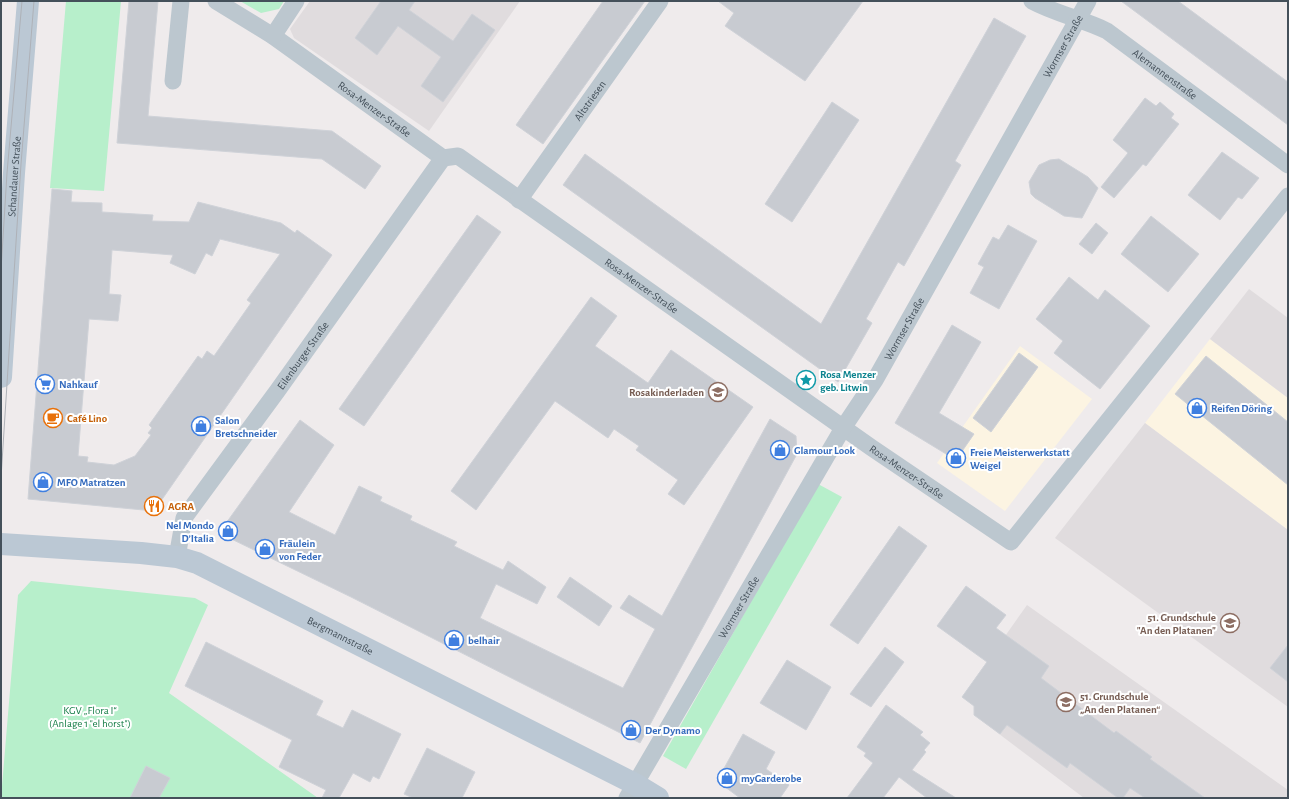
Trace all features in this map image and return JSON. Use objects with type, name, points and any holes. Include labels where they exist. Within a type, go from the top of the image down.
[{"type":"street","name":"Schandauer Straße","points":[[1,377],[14,174],[28,1]]},
{"type":"street","points":[[173,81],[181,1]]},
{"type":"street","points":[[216,1],[273,36],[296,1]]},
{"type":"street","name":"Altstriesen","points":[[519,200],[660,1]]},
{"type":"street","name":"Alemannenstraße","points":[[1032,1],[1057,12],[1078,18],[1107,30],[1288,165]]},
{"type":"street","name":"Wormser Straße","points":[[631,791],[843,428],[874,380],[1088,1]]},
{"type":"street","name":"Rosa-Menzer-Straße","points":[[273,36],[443,158],[458,156],[843,428],[1011,542],[1288,196]]},
{"type":"street","name":"Eilenburger Straße","points":[[177,557],[184,518],[282,384],[443,158]]},
{"type":"street","name":"Bergmannstraße","points":[[1,544],[177,557],[216,572],[631,791],[658,798]]},
{"type":"shaded area","points":[[310,1],[520,1],[429,131],[294,38],[290,29]]},
{"type":"shaded area","points":[[1249,289],[1288,318],[1288,398],[1210,339]]},
{"type":"shaded area","points":[[1210,339],[1288,398],[1288,530],[1145,423]]},
{"type":"shaded area","points":[[1020,346],[1092,399],[1005,511],[937,463]]},
{"type":"shaded area","name":"51. Grundschule \"An den Platanen\"","points":[[1145,423],[1288,530],[1288,707],[1055,538]]},
{"type":"shaded area","name":"51. Grundschule „An den Platanen“","points":[[1027,605],[1288,790],[1288,798],[1084,798],[974,715],[974,706],[962,697]]},
{"type":"green space","points":[[66,1],[121,1],[104,191],[50,188]]},
{"type":"green space","points":[[240,1],[284,1],[279,9],[261,13]]},
{"type":"green space","points":[[818,484],[842,497],[686,769],[663,756]]},
{"type":"green space","name":"KGV „Flora I“ (Anlage 1 \"el horst\")","points":[[31,581],[195,598],[208,605],[169,693],[318,798],[1,798],[18,595]]},
{"type":"building","points":[[129,1],[158,1],[148,116],[332,131],[381,166],[365,189],[322,159],[117,143]]},
{"type":"building","points":[[381,1],[415,1],[409,10],[453,41],[472,14],[495,30],[443,102],[421,86],[441,57],[398,26],[377,55],[355,38]]},
{"type":"building","points":[[603,1],[645,1],[543,144],[516,125]]},
{"type":"building","points":[[718,1],[863,1],[805,81],[725,26],[734,13]]},
{"type":"building","points":[[1121,1],[1178,1],[1288,82],[1288,125]]},
{"type":"building","points":[[994,18],[1026,36],[955,161],[961,165],[904,266],[898,262],[866,319],[872,323],[838,382],[563,185],[585,154],[821,324]]},
{"type":"building","points":[[1145,98],[1156,106],[1160,102],[1174,114],[1171,118],[1179,124],[1146,166],[1143,164],[1114,198],[1101,187],[1128,153],[1113,140]]},
{"type":"building","points":[[832,102],[859,120],[792,222],[765,204]]},
{"type":"building","points":[[1222,152],[1259,178],[1242,199],[1238,197],[1220,220],[1188,195]]},
{"type":"building","points":[[1059,159],[1088,177],[1098,188],[1082,218],[1064,216],[1031,194],[1029,182],[1039,165],[1050,160]]},
{"type":"building","points":[[52,189],[72,191],[71,202],[102,203],[102,212],[153,215],[152,221],[189,222],[198,202],[281,223],[295,233],[297,230],[332,255],[154,511],[28,499]],"holes":[[[220,239],[280,254],[247,300],[251,303],[214,356],[207,351],[202,359],[198,356],[149,425],[152,428],[148,433],[151,435],[135,456],[114,465],[87,462],[88,457],[78,456],[89,319],[118,321],[121,295],[109,294],[112,250],[173,255],[170,263],[195,274],[206,253],[212,256]]]},
{"type":"building","points":[[477,215],[501,232],[364,426],[339,409]]},
{"type":"building","points":[[1151,216],[1199,254],[1168,292],[1121,254]]},
{"type":"building","points":[[1096,223],[1108,233],[1092,254],[1079,244]]},
{"type":"building","points":[[1008,225],[1037,241],[999,309],[970,293],[984,267],[978,264],[993,237],[999,240]]},
{"type":"building","points":[[1069,277],[1098,300],[1105,290],[1150,326],[1100,389],[1054,353],[1063,341],[1036,319]]},
{"type":"building","points":[[591,297],[617,316],[595,346],[648,383],[671,350],[753,407],[684,505],[668,494],[678,480],[636,450],[639,446],[614,429],[608,438],[555,401],[476,510],[451,491]]},
{"type":"building","points":[[952,325],[981,342],[939,413],[974,434],[956,460],[895,423]]},
{"type":"building","points":[[1019,353],[1038,367],[991,432],[973,418]]},
{"type":"building","points":[[1206,356],[1288,422],[1288,485],[1175,394]]},
{"type":"building","points":[[770,419],[796,436],[797,454],[640,743],[351,597],[219,533],[300,420],[334,445],[289,512],[335,535],[359,486],[382,497],[380,501],[412,516],[410,520],[457,542],[454,546],[503,570],[508,561],[546,587],[537,604],[496,584],[480,618],[623,688],[655,629],[620,608],[629,595],[662,616]]},
{"type":"building","points":[[899,526],[927,546],[858,644],[830,625]]},
{"type":"building","points":[[570,577],[612,606],[599,626],[557,597]]},
{"type":"building","points":[[966,586],[1006,615],[996,628],[1049,666],[1041,678],[1114,733],[1116,731],[1152,757],[1150,759],[1205,798],[1145,798],[1130,788],[1123,798],[1118,798],[1070,763],[1067,768],[1007,725],[1000,734],[974,715],[974,706],[962,697],[987,662],[937,626]]},
{"type":"building","points":[[206,642],[323,701],[316,715],[343,728],[352,710],[401,734],[379,779],[373,776],[370,782],[353,773],[339,798],[322,798],[326,790],[279,767],[292,740],[185,686]]},
{"type":"building","points":[[1288,645],[1288,682],[1270,668]]},
{"type":"building","points":[[885,647],[904,662],[871,707],[850,694]]},
{"type":"building","points":[[787,660],[831,687],[806,730],[760,703]]},
{"type":"building","points":[[886,705],[923,732],[920,735],[930,743],[924,750],[926,752],[912,770],[956,798],[927,798],[899,777],[883,798],[847,798],[873,763],[864,756],[866,753],[857,747]]},
{"type":"building","points":[[743,734],[775,752],[766,769],[789,785],[780,798],[740,798],[717,781]]},
{"type":"building","points":[[427,748],[475,772],[462,798],[413,798],[404,794]]},
{"type":"building","points":[[146,766],[170,778],[159,798],[130,798]]},
{"type":"tram line","points":[[1,270],[7,173],[22,1]]},
{"type":"tram line","points":[[1,478],[21,164],[34,1]]},
{"type":"place","name":"Rosa Menzer geb. Litwin","points":[[806,380]]},
{"type":"place","name":"Nahkauf","points":[[45,384]]},
{"type":"place","name":"Rosakinderladen","points":[[718,392]]},
{"type":"place","name":"Reifen Döring","points":[[1197,408]]},
{"type":"place","name":"Café Lino","points":[[53,418]]},
{"type":"place","name":"Salon Bretschneider","points":[[201,426]]},
{"type":"place","name":"Glamour Look","points":[[780,450]]},
{"type":"place","name":"Freie Meisterwerkstatt Weigel","points":[[956,458]]},
{"type":"place","name":"MFO Matratzen","points":[[43,482]]},
{"type":"place","name":"AGRA","points":[[154,506]]},
{"type":"place","name":"Nel Mondo D’Italia","points":[[228,531]]},
{"type":"place","name":"Fräulein von Feder","points":[[265,549]]},
{"type":"place","name":"51. Grundschule \"An den Platanen\"","points":[[1230,623]]},
{"type":"place","name":"belhair","points":[[454,640]]},
{"type":"place","name":"51. Grundschule „An den Platanen“","points":[[1066,702]]},
{"type":"place","name":"Der Dynamo","points":[[631,730]]},
{"type":"place","name":"myGarderobe","points":[[727,778]]}]
